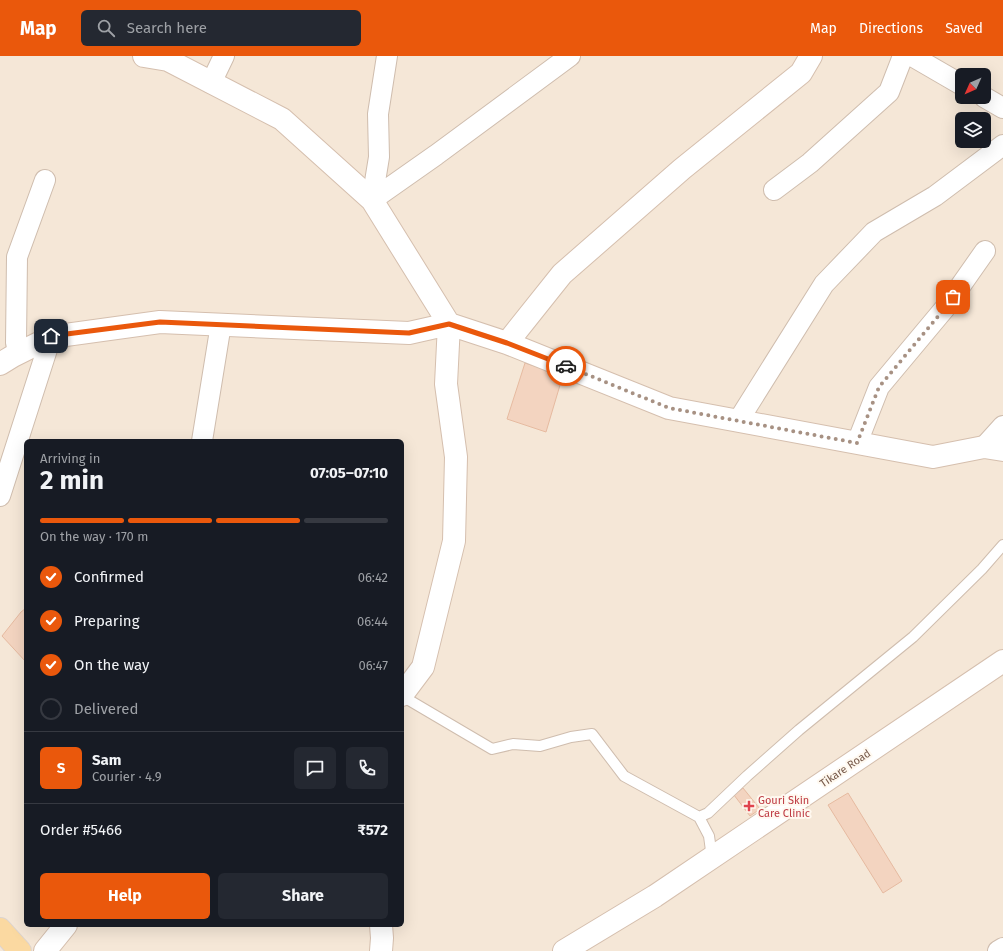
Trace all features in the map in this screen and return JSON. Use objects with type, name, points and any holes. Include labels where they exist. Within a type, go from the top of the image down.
[{"type":"main road","points":[[0,929],[20,951]]},
{"type":"street","points":[[144,56],[168,60],[282,120],[372,200],[449,324],[446,384],[456,456],[454,541],[423,667],[404,693]]},
{"type":"street","points":[[211,83],[224,56]]},
{"type":"street","points":[[372,200],[379,157],[378,114],[387,56]]},
{"type":"street","points":[[372,200],[436,155],[570,56]]},
{"type":"street","points":[[507,343],[562,274],[682,169],[801,73],[811,56]]},
{"type":"street","points":[[774,190],[810,163],[889,92],[903,56]]},
{"type":"street","points":[[912,56],[955,81]]},
{"type":"street","points":[[991,101],[1003,108]]},
{"type":"street","points":[[738,421],[824,284],[862,244],[874,232],[935,196],[1003,145]]},
{"type":"street","points":[[19,347],[17,257],[45,180]]},
{"type":"street","points":[[857,443],[879,387],[945,308],[985,251]]},
{"type":"street","points":[[0,364],[19,347],[51,336],[160,322],[409,333],[449,324],[507,343],[669,408],[933,458],[993,449],[1003,426]]},
{"type":"street","points":[[202,439],[221,324]]},
{"type":"street","points":[[0,328],[19,347]]},
{"type":"street","points":[[0,496],[51,336]]},
{"type":"street","name":"Tikare Road","points":[[564,951],[655,896],[1003,661]]},
{"type":"street","points":[[45,951],[64,927]]},
{"type":"street","points":[[381,927],[381,951]]},
{"type":"street","points":[[998,951],[1003,948]]},
{"type":"lane","points":[[699,817],[708,813],[799,730],[913,637],[982,569],[1003,545]]},
{"type":"lane","points":[[404,697],[492,749],[513,744],[540,746],[570,737],[592,734],[624,776],[699,817],[708,836],[712,858]]},
{"type":"shaded area","points":[[0,56],[1003,56],[1003,951],[0,951]]},
{"type":"building","points":[[525,363],[563,375],[546,432],[507,419]]},
{"type":"building","points":[[24,610],[24,660],[2,636]]},
{"type":"building","points":[[743,788],[760,809],[750,816],[734,795]]},
{"type":"building","points":[[848,793],[902,881],[883,893],[828,805]]},
{"type":"way so far","points":[[566,366],[669,408],[857,443],[879,387],[953,297]]},
{"type":"place","name":"Gouri Skin Care Clinic","points":[[749,806]]},
{"type":"route","points":[[51,336],[160,322],[409,333],[449,324],[507,343],[566,366]]}]
